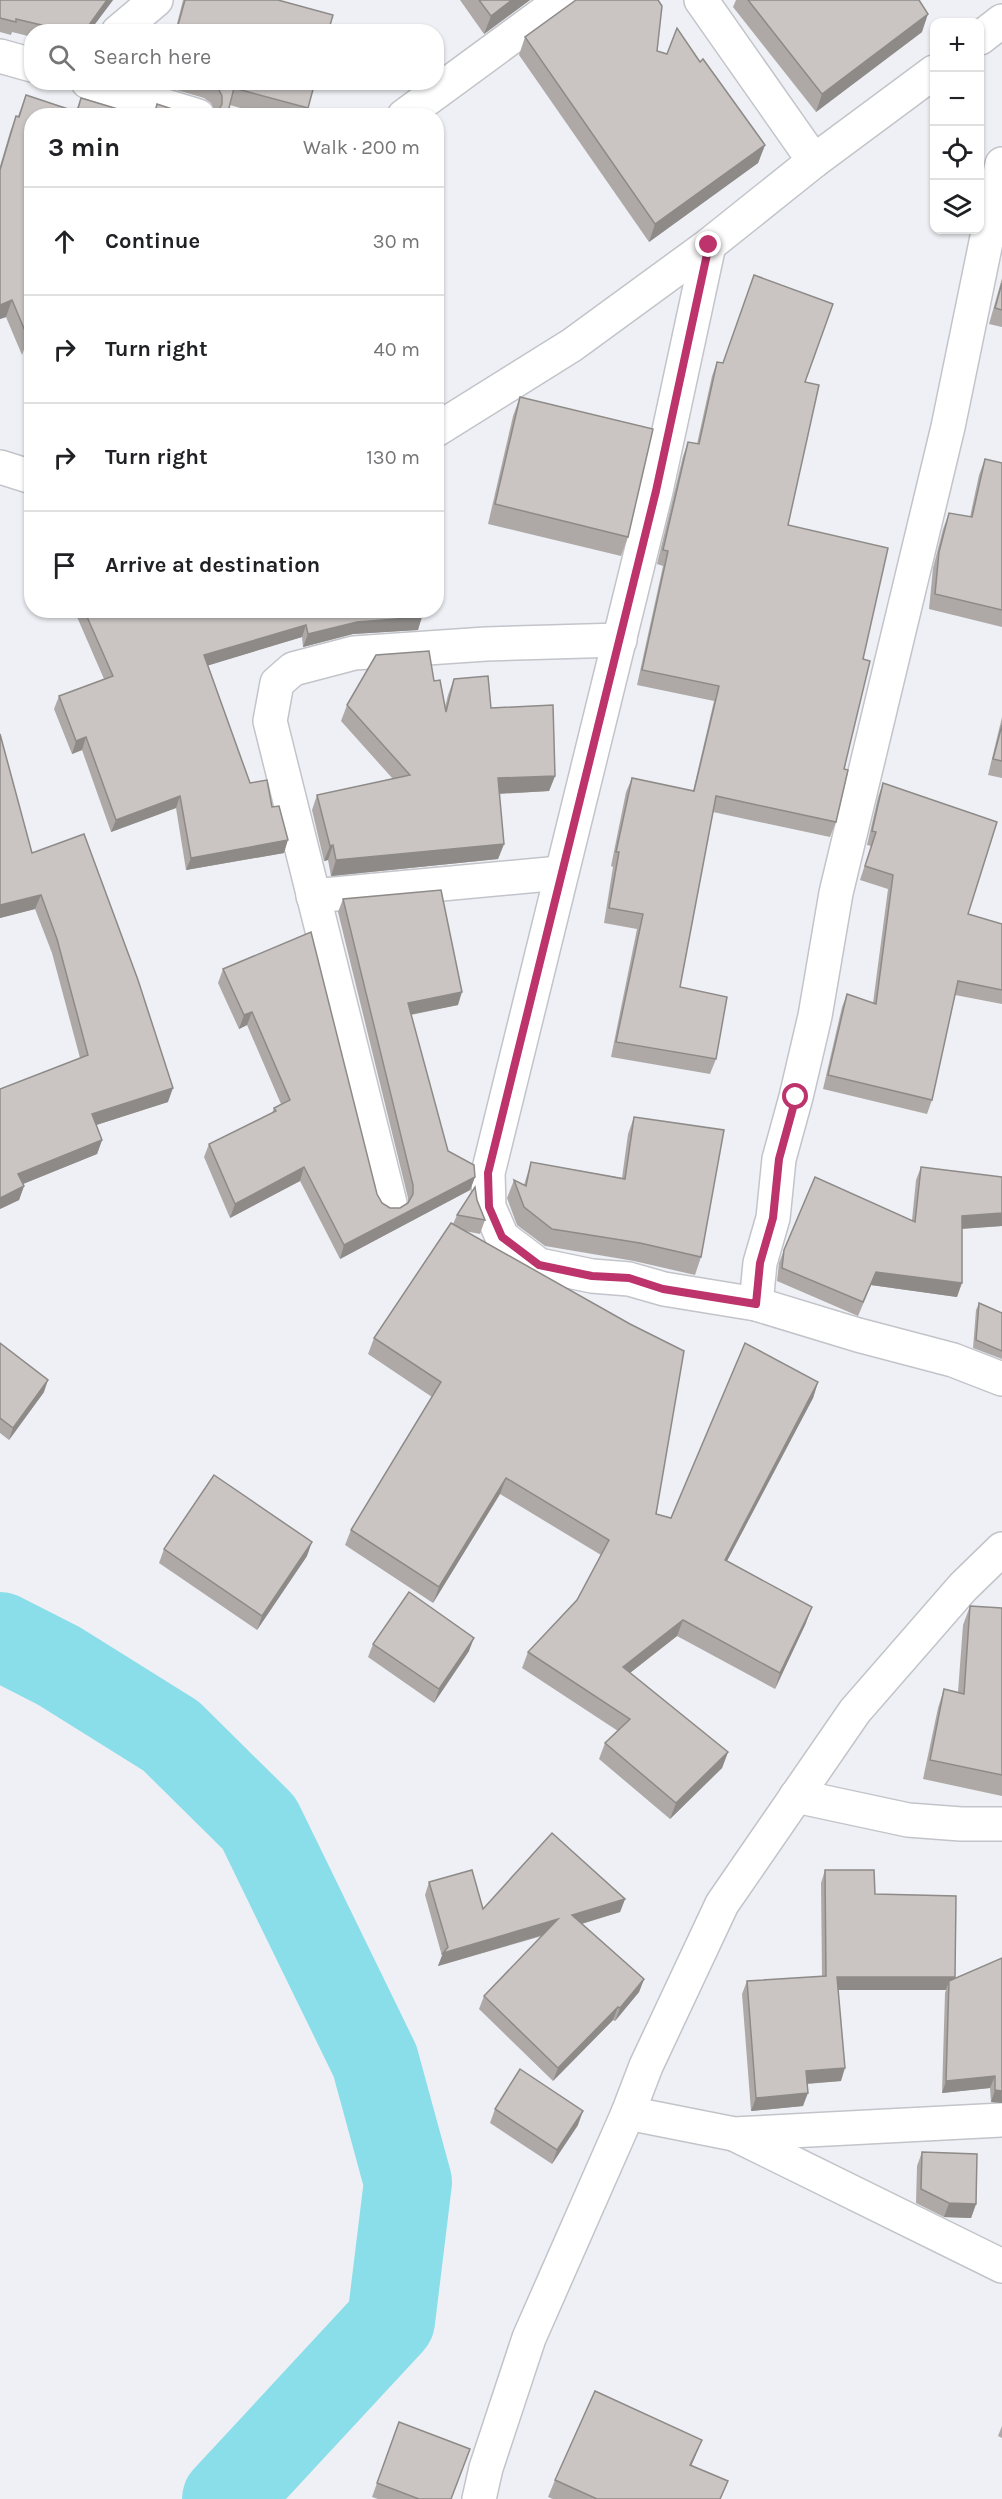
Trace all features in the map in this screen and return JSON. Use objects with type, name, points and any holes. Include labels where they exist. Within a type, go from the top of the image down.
[{"type":"street","points":[[128,24],[156,0]]},
{"type":"street","points":[[444,87],[562,0]]},
{"type":"street","points":[[701,0],[814,161]]},
{"type":"street","points":[[984,35],[1002,21]]},
{"type":"street","points":[[0,56],[24,63]]},
{"type":"street","points":[[444,425],[572,345],[709,245],[814,161],[930,75]]},
{"type":"street","points":[[114,90],[172,108]]},
{"type":"street","points":[[415,108],[439,90]]},
{"type":"street","points":[[756,1304],[760,1263],[773,1218],[779,1159],[815,1016],[836,893],[948,427],[1002,164]]},
{"type":"street","points":[[709,245],[675,411],[488,1173],[489,1207],[502,1237],[539,1265],[592,1276],[629,1278],[663,1289],[756,1304],[952,1360],[1002,1378]]},
{"type":"street","points":[[0,467],[24,474]]},
{"type":"street","points":[[390,1203],[270,721],[277,683],[293,669],[354,652],[486,644],[620,640]]},
{"type":"street","points":[[314,896],[560,873]]},
{"type":"street","points":[[479,2499],[486,2468],[529,2338],[628,2113],[646,2066],[722,1904],[855,1711],[963,1587],[1002,1549]]},
{"type":"street","points":[[796,1796],[908,1820],[1002,1824]]},
{"type":"street","points":[[628,2113],[734,2134],[1002,2120]]},
{"type":"street","points":[[734,2134],[1002,2265]]},
{"type":"building","points":[[0,0],[107,0],[90,24],[37,24],[0,18]]},
{"type":"building","points":[[185,0],[278,0],[333,15],[330,24],[178,24]]},
{"type":"building","points":[[479,0],[512,0],[491,16]]},
{"type":"building","points":[[576,0],[658,0],[662,6],[657,51],[667,54],[677,28],[700,62],[703,59],[765,145],[655,224],[525,37]]},
{"type":"building","points":[[748,0],[919,0],[928,14],[822,94]]},
{"type":"building","points":[[219,90],[234,90],[229,108],[220,108],[222,96]]},
{"type":"building","points":[[241,90],[313,90],[308,108]]},
{"type":"building","points":[[26,95],[65,108],[24,108],[24,328],[12,300],[0,305],[0,170],[16,116],[19,117]]},
{"type":"building","points":[[81,98],[114,108],[78,108]]},
{"type":"building","points":[[157,104],[169,108],[156,108]]},
{"type":"building","points":[[754,275],[833,304],[805,382],[819,385],[788,525],[888,548],[863,659],[870,661],[844,769],[848,770],[836,822],[716,796],[680,987],[727,997],[716,1059],[616,1042],[643,914],[609,908],[619,852],[616,852],[632,778],[694,791],[719,686],[642,670],[668,551],[663,550],[688,442],[699,444],[717,362],[723,363]]},
{"type":"building","points":[[1002,283],[1002,310],[995,308]]},
{"type":"building","points":[[520,397],[653,429],[628,537],[495,504]]},
{"type":"building","points":[[985,459],[1002,463],[1002,610],[935,594],[939,552],[949,513],[972,517]]},
{"type":"building","points":[[88,618],[409,618],[357,622],[308,634],[306,625],[204,655],[250,783],[267,780],[272,807],[279,806],[288,840],[191,858],[180,796],[116,820],[86,737],[76,741],[59,696],[113,676]]},
{"type":"building","points":[[429,651],[434,681],[440,680],[446,712],[454,679],[488,676],[491,708],[553,705],[555,776],[498,778],[504,844],[336,860],[333,845],[330,846],[317,795],[410,775],[347,705],[376,655]]},
{"type":"building","points":[[1002,725],[1002,761],[993,759]]},
{"type":"building","points":[[0,734],[32,853],[84,834],[138,980],[173,1088],[92,1114],[102,1140],[18,1174],[24,1186],[0,1198],[0,1089],[88,1055],[57,939],[41,895],[0,905]]},
{"type":"building","points":[[883,783],[997,822],[968,914],[1002,924],[1002,990],[958,981],[932,1100],[828,1075],[847,994],[876,1004],[893,875],[865,866],[876,832],[872,831]]},
{"type":"building","points":[[441,890],[462,992],[408,1003],[448,1151],[474,1165],[475,1177],[344,1245],[304,1167],[235,1204],[209,1144],[276,1111],[274,1108],[290,1100],[252,1012],[244,1015],[223,969],[311,932],[377,1194],[382,1203],[390,1208],[400,1208],[408,1203],[413,1194],[413,1185],[343,899]]},
{"type":"building","points":[[634,1117],[724,1130],[701,1257],[640,1243],[552,1229],[524,1207],[514,1180],[526,1186],[531,1162],[625,1179]]},
{"type":"building","points":[[921,1167],[1002,1177],[1002,1213],[962,1216],[962,1283],[876,1272],[863,1302],[782,1268],[784,1250],[815,1177],[915,1222]]},
{"type":"building","points":[[475,1187],[477,1200],[485,1220],[457,1215]]},
{"type":"building","points":[[451,1223],[630,1324],[684,1351],[656,1514],[671,1518],[745,1343],[818,1382],[725,1560],[812,1607],[780,1673],[683,1620],[623,1667],[728,1752],[676,1803],[605,1743],[630,1719],[528,1652],[577,1600],[609,1540],[506,1478],[439,1587],[351,1530],[441,1382],[374,1338]]},
{"type":"building","points":[[979,1303],[1002,1313],[1002,1351],[976,1340]]},
{"type":"building","points":[[0,1343],[48,1380],[13,1428],[0,1418]]},
{"type":"building","points":[[214,1475],[312,1542],[262,1616],[164,1549]]},
{"type":"building","points":[[409,1592],[474,1638],[439,1689],[373,1644]]},
{"type":"building","points":[[970,1606],[1002,1608],[1002,1775],[930,1760],[944,1689],[964,1694]]},
{"type":"building","points":[[552,1833],[625,1899],[572,1915],[644,1979],[620,2008],[618,2007],[558,2068],[484,1996],[558,1919],[443,1953],[448,1947],[429,1882],[472,1870],[483,1909]]},
{"type":"building","points":[[825,1870],[874,1870],[875,1894],[956,1896],[955,1977],[837,1977],[845,2068],[806,2071],[808,2093],[756,2098],[747,1981],[826,1976]]},
{"type":"building","points":[[1002,1958],[1002,2091],[995,2090],[995,2076],[946,2081],[949,1981]]},
{"type":"building","points":[[520,2069],[583,2111],[557,2150],[495,2109]]},
{"type":"building","points":[[922,2152],[977,2154],[976,2204],[949,2203],[921,2189]]},
{"type":"building","points":[[595,2391],[702,2440],[690,2465],[728,2481],[720,2499],[597,2499],[555,2480]]},
{"type":"building","points":[[399,2422],[470,2449],[451,2499],[419,2499],[377,2483]]},
{"type":"waterway","points":[[0,1636],[59,1666],[171,1736],[259,1823],[375,2061],[408,2182],[391,2321],[226,2499]]},
{"type":"route","points":[[709,245],[656,491],[560,873],[488,1173],[489,1207],[502,1237],[539,1265],[592,1276],[629,1278],[663,1289],[756,1304],[760,1263],[773,1218],[779,1159],[796,1097]]}]
